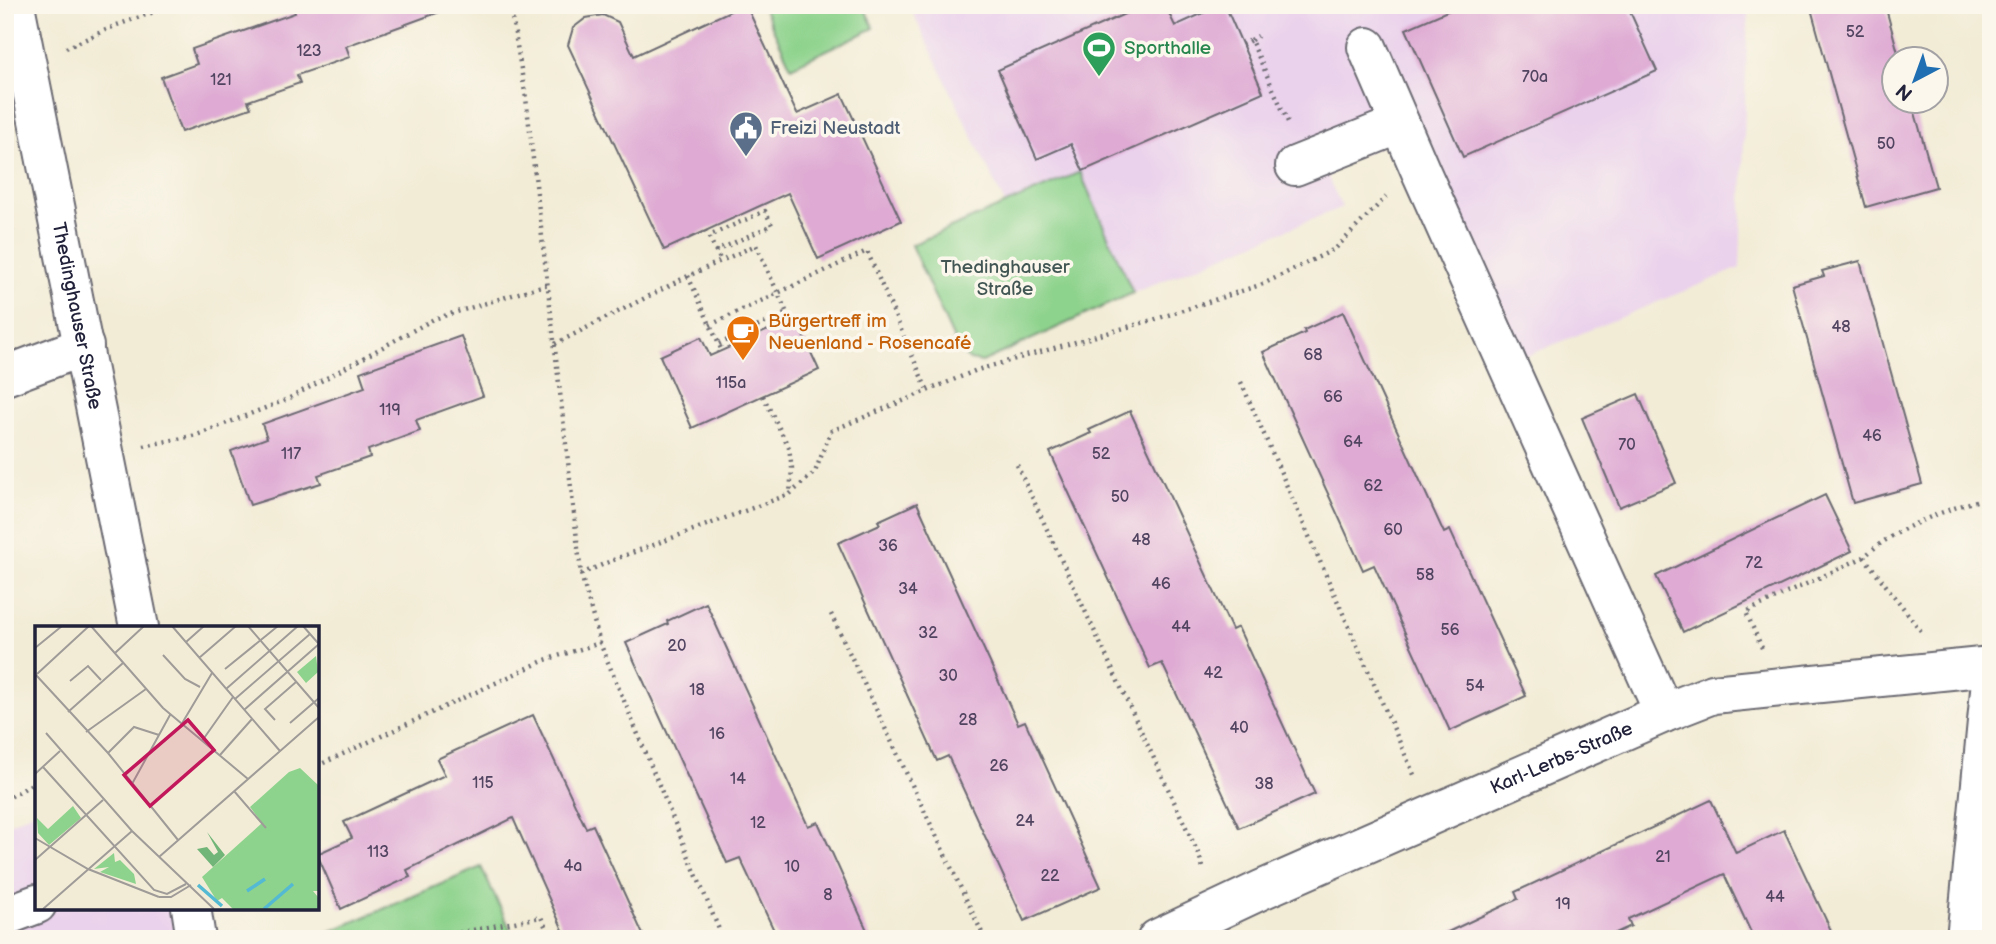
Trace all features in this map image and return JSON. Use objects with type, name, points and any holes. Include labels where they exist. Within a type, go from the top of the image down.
[{"type":"street","name":"Thedinghauser Straße","points":[[15,5],[139,626]]},
{"type":"street","points":[[1367,47],[1664,713]]},
{"type":"street","points":[[1300,164],[1400,124]]},
{"type":"street","points":[[5,376],[84,346]]},
{"type":"street","name":"Karl-Lerbs-Straße","points":[[1157,939],[1664,713],[1713,694],[1991,666]]},
{"type":"street","points":[[1966,939],[1991,680]]},
{"type":"street","points":[[5,916],[35,905]]},
{"type":"street","points":[[191,909],[196,939]]},
{"type":"path","points":[[27,66],[117,25],[174,5]]},
{"type":"path","points":[[510,5],[526,98],[581,574],[600,643],[723,939]]},
{"type":"path","points":[[1242,45],[1258,36]]},
{"type":"path","points":[[1251,40],[1300,164]]},
{"type":"path","points":[[581,574],[790,494],[815,472],[831,431],[927,390],[977,370],[1156,319],[1263,284],[1335,249],[1393,189],[1421,172]]},
{"type":"path","points":[[716,251],[772,225],[765,211],[708,234],[716,251],[721,261]]},
{"type":"path","points":[[555,344],[688,276],[756,245],[787,313],[719,344]]},
{"type":"path","points":[[710,325],[867,251],[927,390]]},
{"type":"path","points":[[688,276],[722,351]]},
{"type":"path","points":[[106,454],[197,435],[288,399],[434,319],[548,284]]},
{"type":"path","points":[[1241,382],[1432,816]]},
{"type":"path","points":[[763,396],[789,448],[792,468],[790,494]]},
{"type":"path","points":[[1017,465],[1199,855],[1218,911]]},
{"type":"path","points":[[1779,688],[1746,612],[1864,556],[1878,543],[1955,506],[1991,497]]},
{"type":"path","points":[[1864,556],[1927,639]]},
{"type":"path","points":[[831,614],[985,939]]},
{"type":"path","points":[[318,766],[545,660],[600,643]]},
{"type":"path","points":[[5,800],[35,782]]},
{"type":"path","points":[[425,939],[541,917],[551,939]]},
{"type":"shaded area","points":[[909,5],[1748,5],[1740,268],[1519,359],[1417,132],[1334,165],[1328,178],[1342,207],[1133,293],[1080,172],[1005,204]]},
{"type":"shaded area","points":[[35,811],[35,909],[178,909],[183,939],[5,939],[5,826]]},
{"type":"green space","points":[[762,5],[863,5],[874,28],[791,67]]},
{"type":"green space","name":"Thedinghauser Straße","points":[[1080,172],[1133,293],[982,362],[970,360],[959,351],[911,245]]},
{"type":"green space","points":[[481,867],[515,939],[313,939]]},
{"type":"building","points":[[292,5],[445,5],[445,10],[346,46],[350,57],[297,75],[300,83],[248,101],[251,108],[181,132],[161,77],[197,64],[192,49],[295,13]]},
{"type":"building","name":"Freizi Neustadt","points":[[746,5],[797,114],[842,94],[901,221],[818,259],[788,193],[664,250],[568,45],[573,28],[586,18],[603,15],[618,22],[634,56]]},
{"type":"building","name":"Sporthalle","points":[[1145,5],[1165,5],[1175,26],[1225,5],[1263,92],[1083,171],[1071,144],[1037,159],[998,70]]},
{"type":"building","points":[[1461,5],[1627,5],[1657,71],[1463,157],[1406,29]]},
{"type":"building","points":[[1810,5],[1885,5],[1896,46],[1881,46],[1881,116],[1916,116],[1936,187],[1866,207]]},
{"type":"building","points":[[1860,261],[1922,484],[1853,503],[1792,285],[1824,276],[1822,271]]},
{"type":"building","points":[[1343,312],[1444,533],[1450,530],[1526,696],[1450,731],[1374,565],[1363,570],[1263,352]]},
{"type":"building","points":[[795,318],[819,370],[692,428],[660,356],[701,337],[710,356]]},
{"type":"building","points":[[461,336],[483,396],[416,420],[420,431],[368,450],[370,457],[318,475],[321,483],[250,505],[231,451],[267,438],[262,424],[365,387],[360,372]]},
{"type":"building","points":[[1638,394],[1676,483],[1619,507],[1582,418]]},
{"type":"building","points":[[1130,411],[1232,630],[1238,627],[1315,794],[1239,828],[1162,663],[1150,668],[1050,452]]},
{"type":"building","points":[[1825,495],[1852,551],[1683,632],[1656,576]]},
{"type":"building","points":[[917,503],[1018,724],[1025,721],[1101,887],[1024,921],[948,756],[937,761],[838,543]]},
{"type":"building","points":[[706,603],[808,826],[818,822],[871,939],[778,939],[740,858],[727,863],[626,643]]},
{"type":"building","points":[[533,715],[586,828],[593,825],[645,939],[567,939],[513,818],[407,870],[410,877],[341,909],[318,854],[352,838],[344,822],[445,775],[437,759]]},
{"type":"building","points":[[1711,800],[1736,853],[1784,830],[1835,939],[1754,939],[1724,874],[1628,919],[1631,926],[1603,939],[1433,939],[1518,899],[1515,892]]},
{"type":"place","name":"Sporthalle","points":[[1099,78]]},
{"type":"place","name":"Freizi Neustadt","points":[[746,158]]},
{"type":"place","name":"Bürgertreff im Neuenland - Rosencafé","points":[[743,362]]}]
